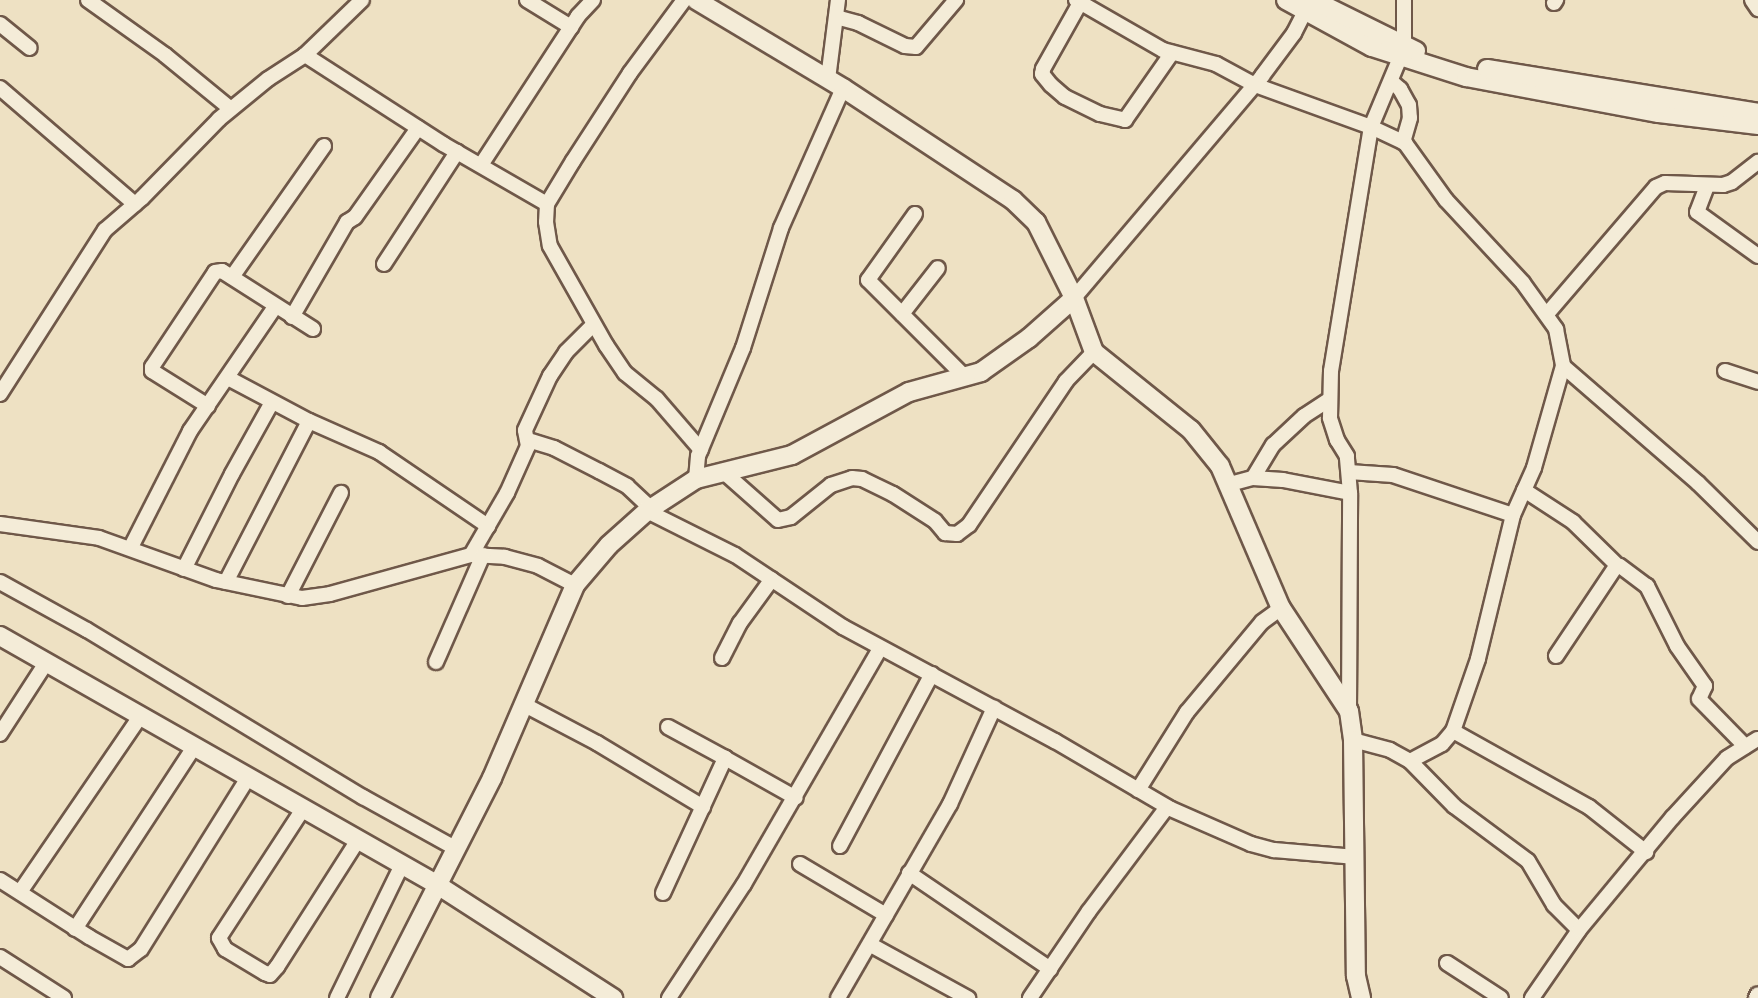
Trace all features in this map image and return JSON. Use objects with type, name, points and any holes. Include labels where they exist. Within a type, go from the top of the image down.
[{"type":"street","points":[[88,0],[165,55],[231,109]]},
{"type":"street","points":[[0,394],[105,230],[231,109],[305,55],[362,0]]},
{"type":"street","points":[[527,0],[571,27]]},
{"type":"street","points":[[481,165],[571,27],[593,0]]},
{"type":"street","points":[[684,0],[630,73],[547,204],[550,246],[593,325],[625,373],[657,399],[701,450]]},
{"type":"street","points":[[696,0],[836,83],[1013,200],[1037,222],[1074,298],[1094,352],[1191,430],[1209,450],[1230,484],[1281,608],[1349,711]]},
{"type":"street","points":[[696,479],[696,462],[743,348],[781,228],[836,83],[838,0]]},
{"type":"street","points":[[836,17],[858,23],[905,46],[916,47],[956,0]]},
{"type":"street","points":[[1286,0],[1310,4],[1402,53],[1479,80],[1660,113],[1758,125]]},
{"type":"street","points":[[1361,998],[1356,976],[1353,740],[1349,711],[1349,472],[1347,456],[1332,426],[1329,400],[1333,357],[1371,127],[1402,53],[1404,0]]},
{"type":"street","points":[[1752,0],[1758,9]]},
{"type":"street","points":[[1172,52],[1125,120],[1100,114],[1065,97],[1042,74],[1078,2],[1172,52],[1216,64],[1255,85],[1371,127],[1403,142],[1418,158],[1446,201],[1547,314],[1561,344],[1563,366],[1534,468],[1513,515],[1478,659],[1453,731],[1442,744],[1410,761]]},
{"type":"street","points":[[380,998],[492,778],[575,584],[609,545],[649,510],[696,479],[726,474],[792,456],[909,392],[981,372],[1011,352],[1074,298],[1144,212],[1172,185],[1224,118],[1255,85],[1294,33],[1310,4]]},
{"type":"street","points":[[0,24],[30,48]]},
{"type":"street","points":[[1402,53],[1758,113]]},
{"type":"street","points":[[305,55],[418,128],[547,204]]},
{"type":"street","points":[[1392,82],[1400,89],[1409,105],[1410,118],[1403,142]]},
{"type":"street","points":[[0,88],[135,204]]},
{"type":"street","points":[[292,317],[347,222],[355,217],[418,128]]},
{"type":"street","points":[[232,277],[324,146]]},
{"type":"street","points":[[384,264],[457,152]]},
{"type":"street","points":[[1547,314],[1656,187],[1665,183],[1707,186],[1732,182],[1758,162]]},
{"type":"street","points":[[1707,186],[1697,212],[1758,256]]},
{"type":"street","points":[[915,214],[868,280],[965,377]]},
{"type":"street","points":[[902,314],[938,268]]},
{"type":"street","points":[[208,406],[152,371],[152,367],[215,272],[222,271],[313,329]]},
{"type":"street","points":[[131,547],[190,431],[275,307]]},
{"type":"street","points":[[436,662],[488,526],[507,493],[528,440],[525,430],[550,376],[566,352],[593,325]]},
{"type":"street","points":[[726,474],[778,520],[791,517],[831,485],[852,478],[862,479],[914,507],[935,521],[945,533],[957,534],[969,525],[1066,381],[1094,352]]},
{"type":"street","points":[[1563,366],[1698,483],[1758,542]]},
{"type":"street","points":[[1725,371],[1758,382]]},
{"type":"street","points":[[228,378],[309,421],[379,452],[488,526]]},
{"type":"street","points":[[1253,478],[1273,445],[1304,416],[1329,400]]},
{"type":"street","points":[[184,569],[272,402]]},
{"type":"street","points":[[226,582],[309,421]]},
{"type":"street","points":[[528,440],[554,448],[627,486],[649,510],[735,555],[843,627],[994,708],[1167,807],[1251,844],[1274,850],[1356,857]]},
{"type":"street","points":[[1349,472],[1393,475],[1513,515]]},
{"type":"street","points":[[1230,484],[1253,478],[1283,480],[1350,493]]},
{"type":"street","points":[[1524,490],[1573,522],[1618,566],[1647,586],[1677,646],[1703,683],[1705,688],[1699,699],[1752,742],[1727,758],[1700,786],[1579,930],[1532,998]]},
{"type":"street","points":[[288,596],[341,493]]},
{"type":"street","points":[[0,524],[99,538],[226,582],[288,596],[330,594],[477,555],[505,557],[538,566],[575,584]]},
{"type":"street","points":[[1556,656],[1618,566]]},
{"type":"street","points":[[722,658],[748,611],[772,579]]},
{"type":"street","points":[[0,582],[87,630],[351,790],[455,848]]},
{"type":"street","points":[[1138,790],[1187,712],[1262,622],[1281,608]]},
{"type":"street","points":[[0,636],[436,884],[613,998]]},
{"type":"street","points":[[669,998],[744,884],[880,648]]},
{"type":"street","points":[[0,734],[46,663]]},
{"type":"street","points":[[840,846],[932,674]]},
{"type":"street","points":[[523,704],[597,743],[703,807]]},
{"type":"street","points":[[838,998],[950,804],[994,708]]},
{"type":"street","points":[[20,892],[140,717]]},
{"type":"street","points":[[668,727],[796,797]]},
{"type":"street","points":[[1453,731],[1589,807],[1646,852]]},
{"type":"street","points":[[1353,740],[1390,750],[1410,761],[1454,806],[1528,861],[1554,905],[1579,930]]},
{"type":"street","points":[[75,929],[194,747]]},
{"type":"street","points":[[663,893],[725,758]]},
{"type":"street","points":[[0,880],[123,958],[134,955],[248,778]]},
{"type":"street","points":[[1030,998],[1167,807]]},
{"type":"street","points":[[303,809],[219,938],[225,949],[265,973],[270,975],[277,967],[358,840]]},
{"type":"street","points":[[800,864],[886,915]]},
{"type":"street","points":[[337,998],[402,865]]},
{"type":"street","points":[[909,873],[1050,969]]},
{"type":"street","points":[[870,945],[968,998]]},
{"type":"street","points":[[0,957],[64,998]]},
{"type":"street","points":[[1447,963],[1502,998]]}]
